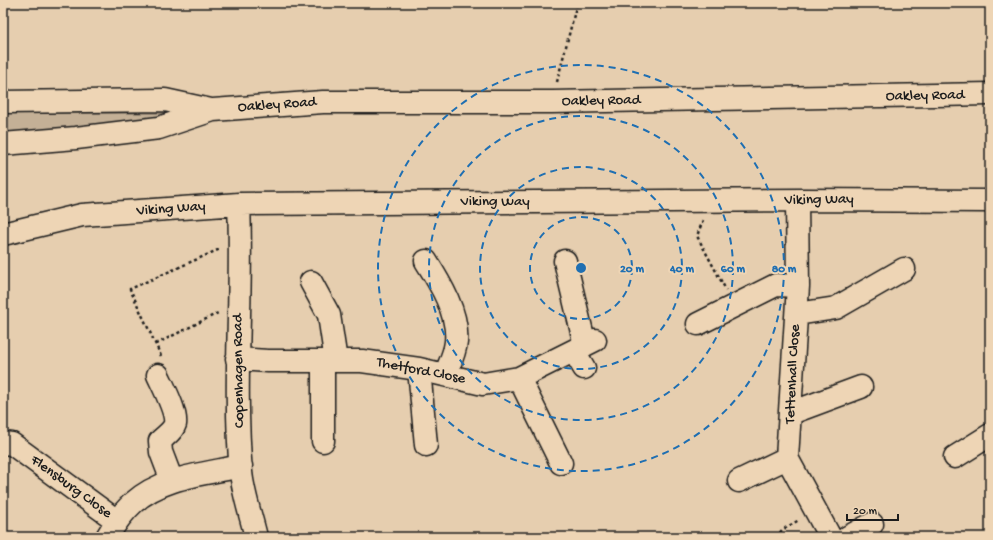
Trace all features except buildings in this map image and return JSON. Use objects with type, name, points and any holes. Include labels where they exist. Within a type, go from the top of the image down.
[{"type":"street","name":"Oakley Road","points":[[3,144],[76,138],[159,128],[213,110],[323,102],[552,102],[990,94]]},
{"type":"street","name":"Oakley Road","points":[[3,102],[165,100],[213,110]]},
{"type":"street","name":"Tettenhall Close","points":[[787,458],[798,286],[797,201]]},
{"type":"street","name":"Viking Way","points":[[3,234],[82,215],[239,204],[990,201]]},
{"type":"street","name":"Copenhagen Road","points":[[239,204],[240,240],[237,360],[242,466],[256,537]]},
{"type":"street","points":[[426,261],[445,290],[456,325],[456,343],[446,375]]},
{"type":"street","name":"Thetford Close","points":[[237,360],[362,361],[419,369],[484,384],[520,378],[585,351],[565,261]]},
{"type":"street","points":[[796,314],[836,308],[904,269]]},
{"type":"street","points":[[311,282],[329,315],[330,361],[323,441]]},
{"type":"street","points":[[698,324],[776,285],[798,286]]},
{"type":"street","points":[[419,369],[426,445]]},
{"type":"street","points":[[158,375],[174,414],[175,424],[170,432],[160,441],[161,452],[172,480]]},
{"type":"street","points":[[520,378],[561,463]]},
{"type":"street","points":[[791,413],[861,387]]},
{"type":"street","points":[[955,457],[990,435]]},
{"type":"street","name":"Flensburg Close","points":[[3,443],[12,444],[112,529],[133,503],[154,489],[172,480],[242,466]]},
{"type":"street","points":[[739,481],[787,458],[830,537]]},
{"type":"street","points":[[848,537],[872,524]]},
{"type":"path","points":[[552,102],[577,3]]},
{"type":"path","points":[[704,201],[703,221],[697,236],[734,306]]},
{"type":"path","points":[[158,375],[151,360],[161,356],[130,289],[240,240]]},
{"type":"path","points":[[156,344],[239,303]]},
{"type":"path","points":[[776,537],[782,530],[816,510]]},
{"type":"shaded area","points":[[3,113],[190,113],[68,131],[3,135]]}]
